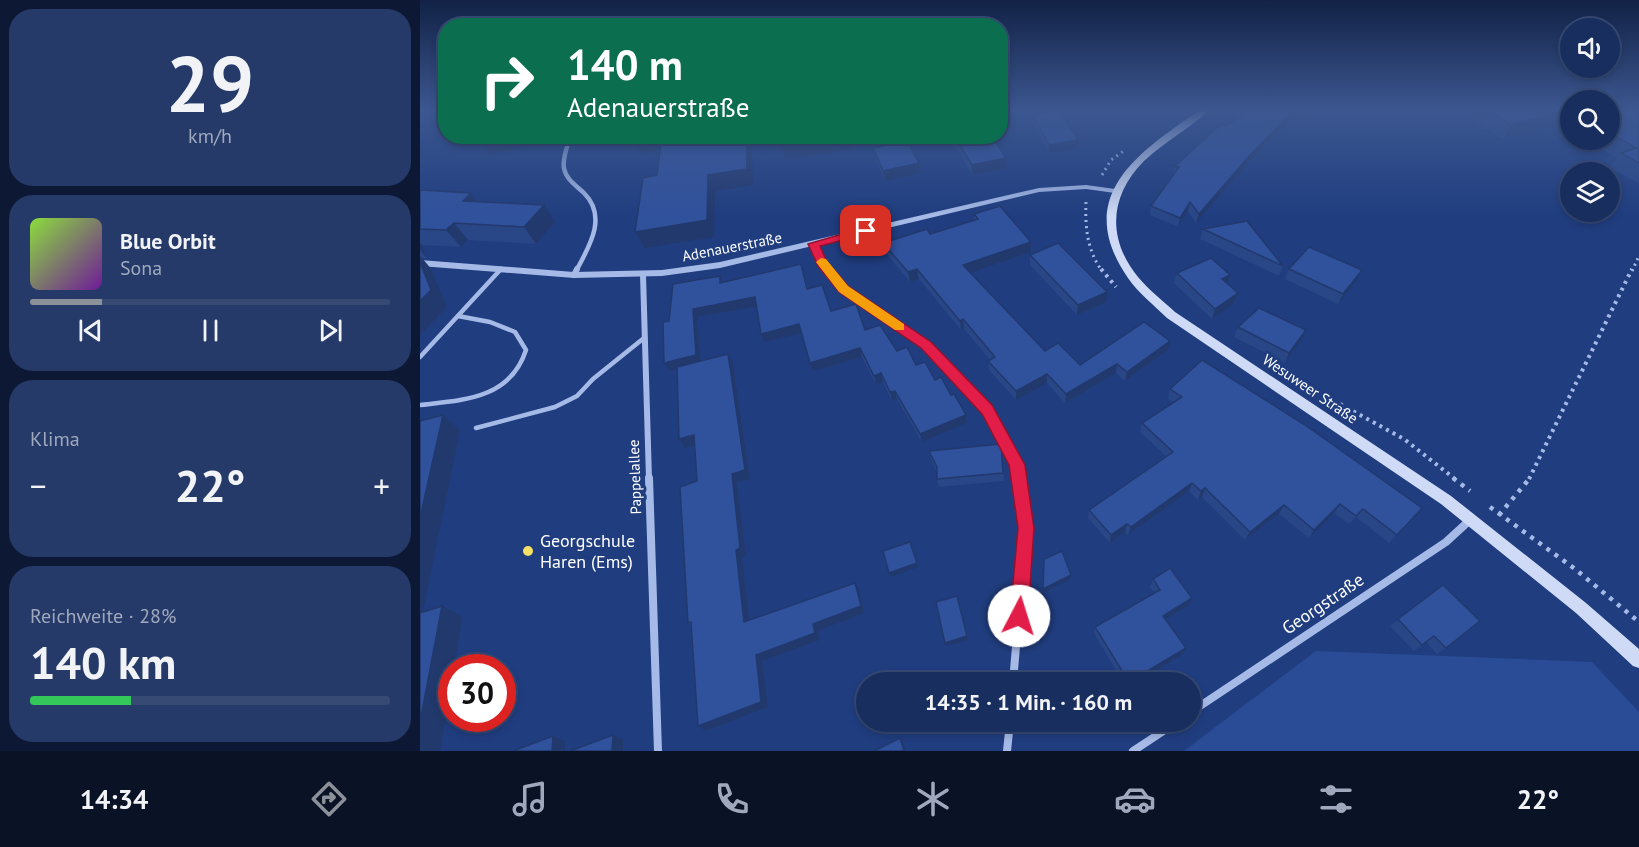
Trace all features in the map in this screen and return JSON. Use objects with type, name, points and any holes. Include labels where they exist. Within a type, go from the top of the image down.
[{"type":"main road","points":[[1115,191],[1124,175],[1161,145]]},
{"type":"main road","name":"Wesuweer Straße","points":[[1115,191],[1112,199],[1111,232],[1117,250],[1133,277],[1172,315],[1471,519],[1581,608],[1639,660]]},
{"type":"street","points":[[568,145],[564,168],[569,179],[593,201],[597,220],[589,248],[574,275]]},
{"type":"street","name":"Adenauerstraße","points":[[420,263],[574,275],[643,275],[720,265],[1040,190],[1086,187],[1115,191]]},
{"type":"street","points":[[814,244],[822,263],[843,289],[926,345],[987,410],[1017,465],[1026,528],[1014,672]]},
{"type":"street","name":"Pappelallee","points":[[643,275],[658,751]]},
{"type":"street","name":"Georgstraße","points":[[1201,705],[1446,542],[1471,519]]},
{"type":"street","points":[[1007,751],[1009,732]]},
{"type":"street","points":[[1133,751],[1162,732]]},
{"type":"lane","points":[[420,357],[501,269]]},
{"type":"lane","points":[[420,405],[458,400],[501,388],[520,369],[525,350],[514,332],[490,322],[458,316]]},
{"type":"lane","points":[[476,428],[555,407],[577,396],[593,379],[644,338]]},
{"type":"path","points":[[1483,529],[1500,514],[1528,482],[1639,256]]},
{"type":"path","points":[[1334,402],[1353,409],[1404,439],[1479,498]]},
{"type":"path","points":[[1486,504],[1575,569],[1639,622]]},
{"type":"shaded area","points":[[1316,651],[1592,662],[1639,712],[1639,751],[1184,751]]},
{"type":"building","points":[[661,145],[746,145],[747,169],[708,175],[707,220],[635,232],[643,178],[657,175]]},
{"type":"building","points":[[909,145],[919,163],[883,171],[873,148]]},
{"type":"building","points":[[960,145],[998,145],[1006,158],[972,165]]},
{"type":"building","points":[[1198,145],[1260,145],[1199,214],[1190,202],[1180,218],[1151,206],[1179,167],[1175,166]]},
{"type":"building","points":[[1631,145],[1639,145],[1639,163],[1621,153],[1636,148]]},
{"type":"building","points":[[420,190],[471,193],[463,201],[544,205],[524,227],[454,223],[446,230],[420,229]]},
{"type":"building","points":[[1000,206],[1031,242],[963,265],[1045,351],[1058,343],[1080,365],[1144,322],[1170,341],[1127,372],[1117,364],[1066,394],[1047,374],[1016,391],[988,361],[995,357],[963,319],[960,321],[917,269],[908,272],[883,243],[927,229],[930,234],[978,219],[974,214]]},
{"type":"building","points":[[1247,221],[1283,266],[1203,229]]},
{"type":"building","points":[[1058,243],[1107,292],[1078,305],[1030,255]]},
{"type":"building","points":[[1309,247],[1362,270],[1343,294],[1289,269]]},
{"type":"building","points":[[1211,258],[1230,275],[1222,279],[1238,293],[1215,309],[1177,273]]},
{"type":"building","points":[[420,262],[431,290],[420,301]]},
{"type":"building","points":[[801,264],[807,289],[822,285],[831,311],[856,304],[865,330],[880,325],[897,351],[907,347],[916,365],[925,362],[935,380],[941,377],[966,415],[920,434],[895,391],[890,392],[881,373],[874,376],[860,348],[810,363],[799,324],[761,334],[755,297],[693,309],[696,355],[664,363],[663,322],[669,321],[673,284],[720,276],[720,283]]},
{"type":"building","points":[[1259,308],[1306,330],[1289,353],[1238,327]]},
{"type":"building","points":[[728,354],[745,470],[732,474],[740,548],[736,550],[744,622],[855,583],[861,606],[813,624],[815,633],[756,655],[761,702],[698,726],[691,622],[688,623],[680,487],[697,481],[694,435],[679,439],[677,367]]},
{"type":"building","points":[[1202,360],[1305,425],[1422,508],[1397,535],[1363,509],[1356,516],[1340,504],[1314,530],[1284,505],[1250,532],[1205,488],[1201,491],[1192,483],[1131,527],[1127,524],[1111,535],[1089,510],[1173,452],[1142,423],[1182,397],[1170,389]]},
{"type":"building","points":[[443,415],[420,518],[420,421]]},
{"type":"building","points":[[1001,444],[1003,473],[937,479],[937,467],[929,451]]},
{"type":"building","points":[[910,542],[917,563],[889,573],[883,551]]},
{"type":"building","points":[[1062,551],[1071,575],[1043,589],[1044,559]]},
{"type":"building","points":[[1170,568],[1192,598],[1163,616],[1186,648],[1146,672],[1123,672],[1095,627],[1160,590],[1153,579]]},
{"type":"building","points":[[1443,585],[1480,621],[1446,648],[1434,636],[1422,645],[1398,619]]},
{"type":"building","points":[[957,596],[967,636],[945,643],[936,602]]},
{"type":"building","points":[[442,606],[420,722],[420,613]]},
{"type":"building","points":[[613,735],[612,751],[570,751]]},
{"type":"building","points":[[553,736],[552,751],[513,751]]},
{"type":"building","points":[[900,738],[904,751],[874,751]]},
{"type":"slow traffic","points":[[821,262],[843,289],[899,327]]},
{"type":"place","name":"Georgschule Haren (Ems)","points":[[528,551]]},
{"type":"route","points":[[866,231],[814,244],[822,263],[843,289],[926,345],[987,410],[1017,465],[1026,528],[1019,616]]}]
